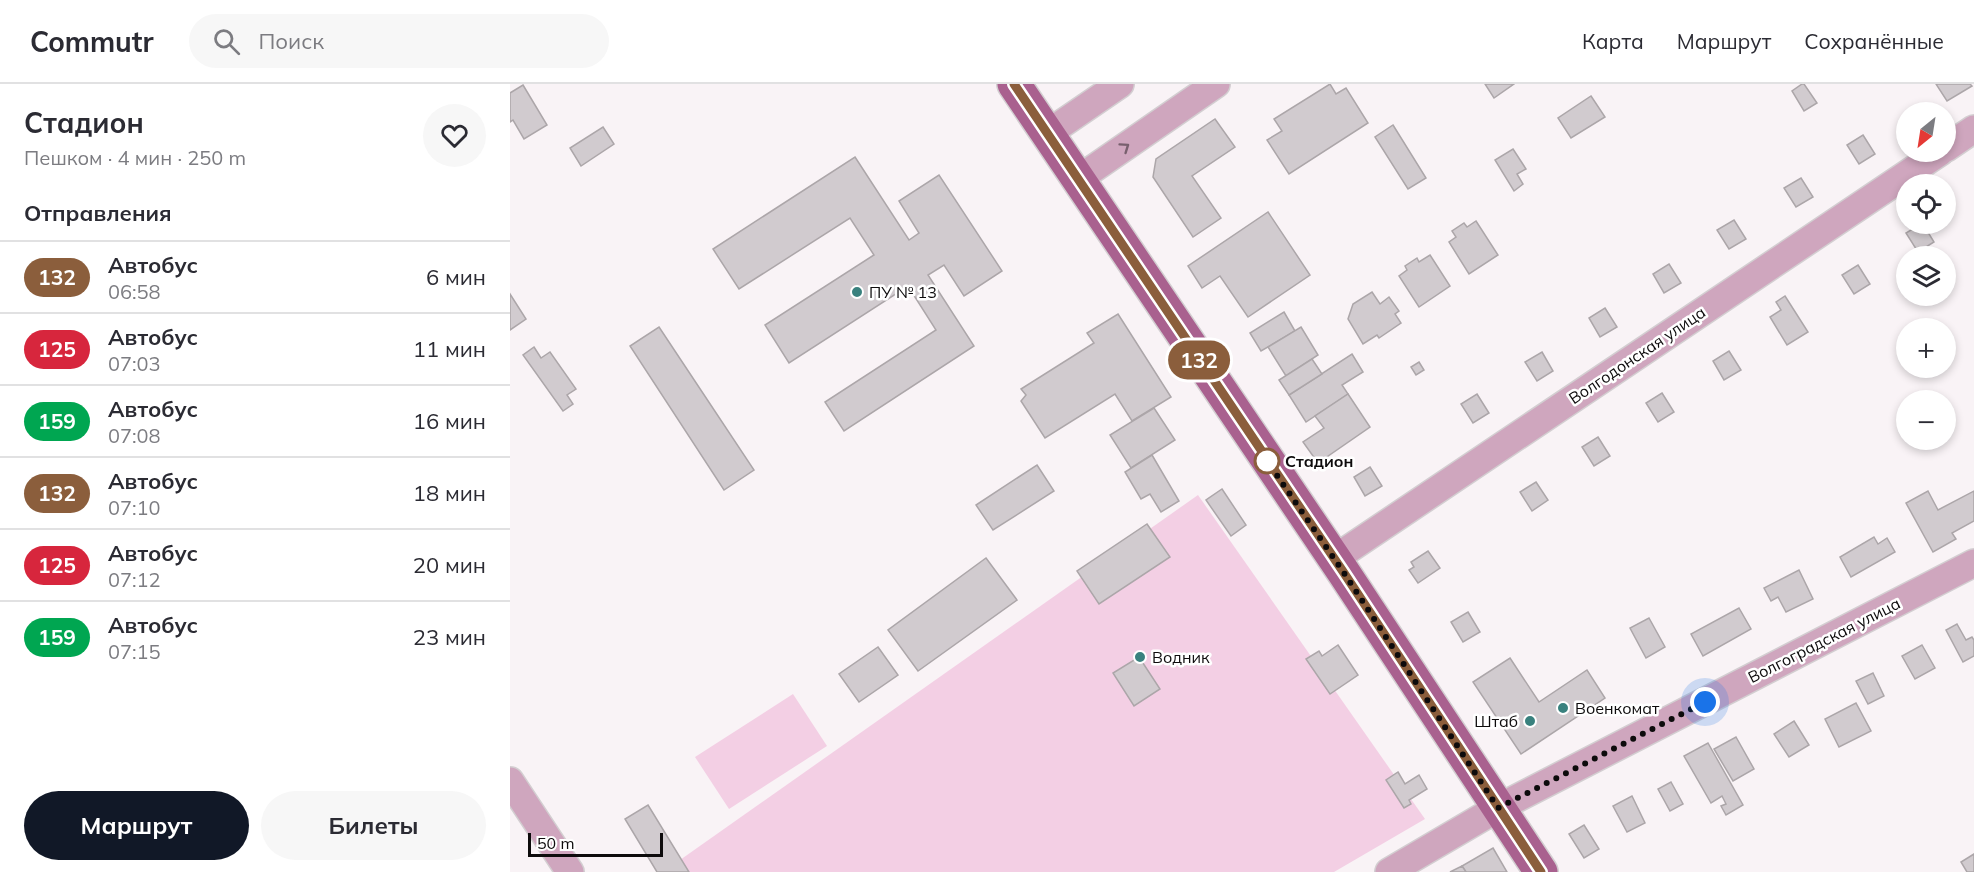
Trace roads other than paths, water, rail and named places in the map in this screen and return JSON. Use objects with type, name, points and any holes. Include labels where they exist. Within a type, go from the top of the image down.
[{"type":"main road","points":[[1014,84],[1334,559],[1541,872]]},
{"type":"street","points":[[1047,134],[1120,84]]},
{"type":"street","points":[[1077,180],[1216,84]]},
{"type":"street","points":[[1956,141],[1974,129]]},
{"type":"street","name":"Волгодонская улица","points":[[1334,559],[1925,162]]},
{"type":"street","name":"Волгоградская улица","points":[[1389,872],[1498,808],[1974,563]]},
{"type":"street","points":[[510,781],[570,872]]},
{"type":"place","name":"ПУ № 13","points":[[857,292]]},
{"type":"place","name":"Стадион","points":[[1267,461]]},
{"type":"place","name":"Водник","points":[[1140,657]]},
{"type":"place","name":"Военкомат","points":[[1563,708]]},
{"type":"place","name":"Штаб","points":[[1530,721]]}]
